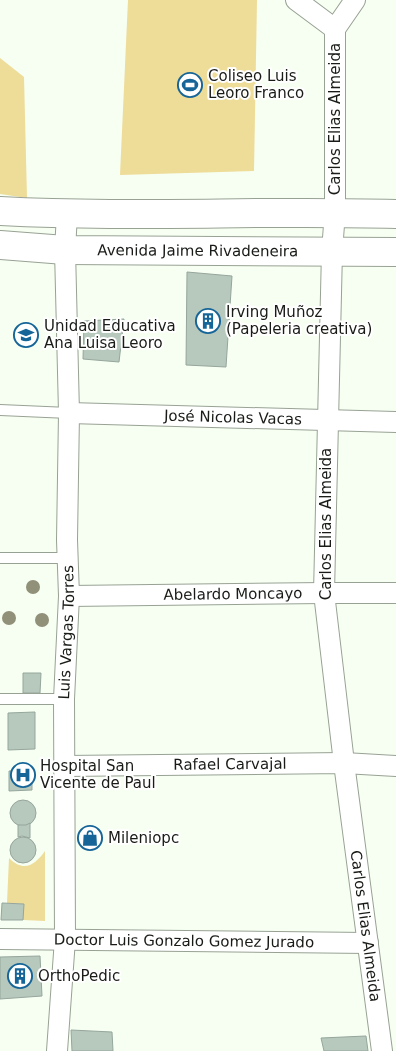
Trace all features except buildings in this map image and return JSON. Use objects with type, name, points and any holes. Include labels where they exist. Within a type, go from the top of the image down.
[{"type":"main road","points":[[0,211],[67,214],[334,212],[396,214]]},
{"type":"main road","name":"Avenida Jaime Rivadeneira","points":[[0,244],[65,250],[396,252]]},
{"type":"street","points":[[296,0],[335,29]]},
{"type":"street","name":"Carlos Elias Almeida","points":[[355,0],[335,29],[334,212],[327,421],[324,593],[382,1051]]},
{"type":"street","name":"Luis Vargas Torres","points":[[58,1051],[65,939],[64,700],[69,596],[69,413],[65,250],[67,214]]},
{"type":"street","name":"José Nicolas Vacas","points":[[69,413],[396,422]]},
{"type":"street","name":"Abelardo Moncayo","points":[[69,596],[396,593]]},
{"type":"street","name":"Rafael Carvajal","points":[[64,766],[344,762],[396,766]]},
{"type":"street","name":"Doctor Luis Gonzalo Gomez Jurado","points":[[0,939],[368,944]]},
{"type":"lane","points":[[0,410],[69,413]]},
{"type":"lane","points":[[0,558],[68,558]]},
{"type":"lane","points":[[0,699],[64,700]]},
{"type":"shaded area","name":"Coliseo Luis Leoro Franco","points":[[128,0],[257,0],[254,171],[120,175]]},
{"type":"shaded area","points":[[0,58],[24,77],[27,198],[0,194]]},
{"type":"shaded area","points":[[45,851],[45,921],[23,920],[23,904],[7,903],[9,858],[14,863],[24,866],[33,863]]},
{"type":"place","name":"Coliseo Luis Leoro Franco","points":[[190,85]]},
{"type":"place","name":"Irving Muñoz (Papeleria creativa)","points":[[208,321]]},
{"type":"place","name":"Unidad Educativa Ana Luisa Leoro","points":[[26,335]]},
{"type":"place","name":"Hospital San Vicente de Paul","points":[[23,775]]},
{"type":"place","name":"Mileniopc","points":[[90,838]]},
{"type":"place","name":"OrthoPedic","points":[[20,976]]}]
